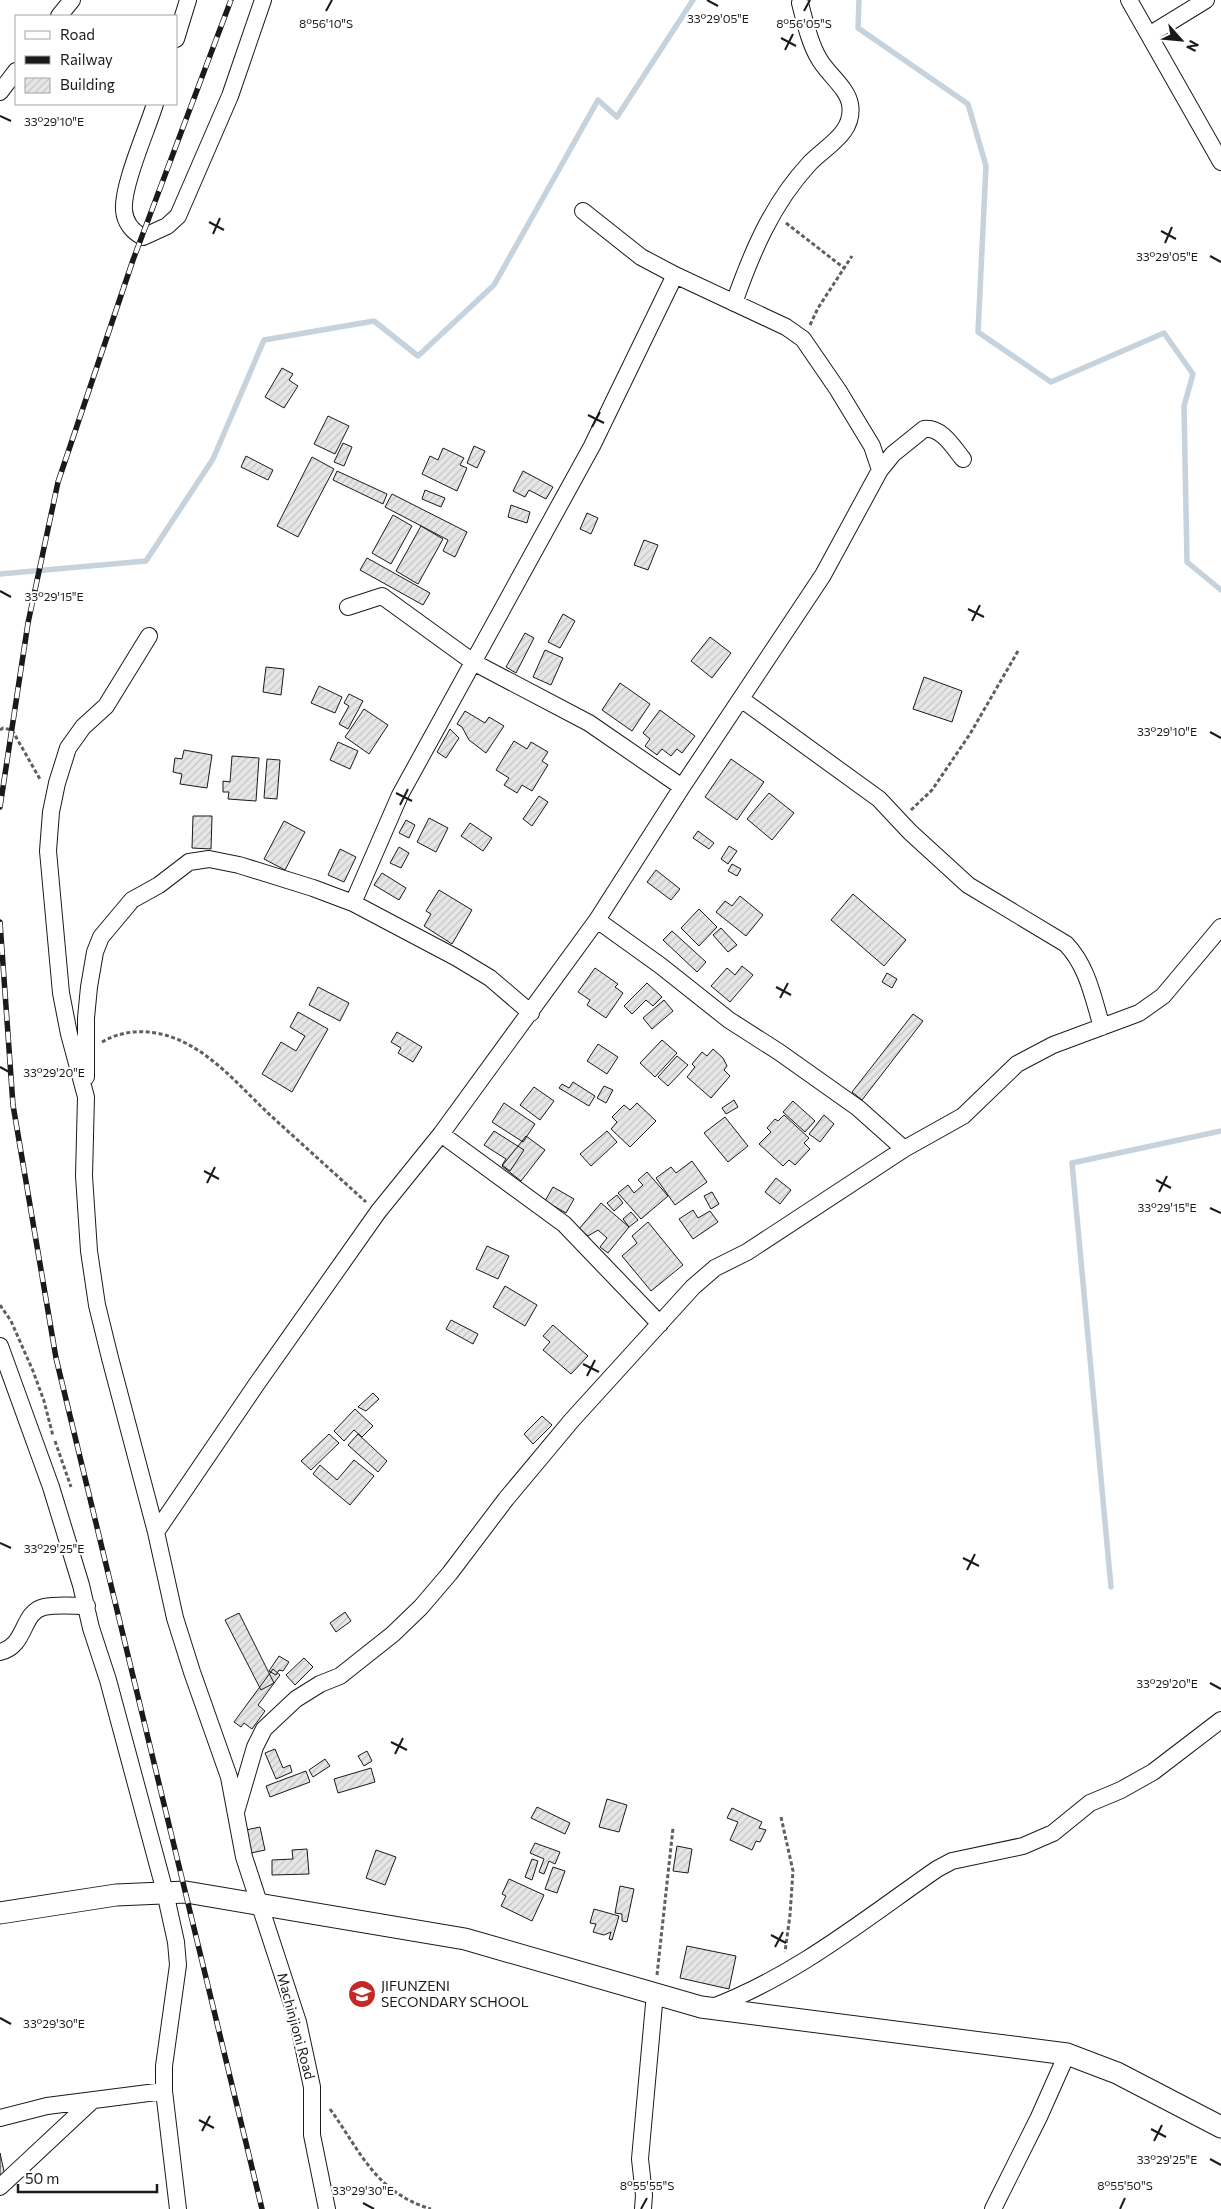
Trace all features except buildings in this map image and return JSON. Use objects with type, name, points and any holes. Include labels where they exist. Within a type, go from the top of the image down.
[{"type":"street","points":[[60,15],[72,0]]},
{"type":"street","points":[[178,33],[188,0]]},
{"type":"street","points":[[155,105],[124,195],[124,212],[128,222],[134,232],[143,237],[167,226],[178,216],[230,96],[263,0]]},
{"type":"street","points":[[1129,0],[1221,162]]},
{"type":"street","points":[[1149,35],[1206,0]]},
{"type":"street","points":[[734,303],[749,260],[772,212],[809,164],[841,136],[850,119],[850,103],[818,58],[809,38],[800,3]]},
{"type":"street","points":[[0,92],[15,71]]},
{"type":"street","points":[[583,211],[641,257],[786,327],[803,339],[838,390],[872,446],[880,470]]},
{"type":"street","points":[[353,904],[400,795],[592,446],[675,275]]},
{"type":"street","points":[[156,1532],[256,1385],[378,1212],[441,1134],[597,920],[682,787],[823,575],[880,470],[893,454],[924,429],[933,430],[948,440],[963,459]]},
{"type":"street","points":[[348,607],[382,596],[473,662],[589,723],[682,787]]},
{"type":"street","points":[[86,1097],[69,1034],[61,993],[48,851],[51,812],[57,783],[68,748],[83,727],[106,706],[149,636]]},
{"type":"street","points":[[741,699],[878,799],[968,885],[1066,944],[1076,955],[1083,967],[1102,1027]]},
{"type":"street","name":"Machinjioni Road","points":[[327,2209],[312,2135],[312,2087],[298,2022],[244,1857],[229,1777],[175,1618],[156,1532],[97,1305],[89,1250],[84,1176],[86,1018],[89,987],[97,944],[132,900],[159,885],[189,862],[209,859],[239,865],[313,888],[353,904],[457,958],[490,978],[531,1013]]},
{"type":"street","points":[[597,920],[661,966],[729,1020],[779,1052],[858,1108],[904,1149]]},
{"type":"street","points":[[235,1815],[255,1747],[264,1729],[296,1699],[320,1684],[340,1676],[393,1634],[421,1607],[450,1573],[542,1455],[693,1287],[714,1268],[747,1252],[904,1149],[962,1116],[1016,1064],[1053,1045],[1139,1013],[1163,996],[1221,927]]},
{"type":"street","points":[[441,1134],[564,1224],[660,1324]]},
{"type":"street","points":[[0,1346],[51,1487],[87,1606],[91,1628],[108,1680],[165,1892],[176,1942],[178,1965],[164,2066],[164,2091],[178,2209]]},
{"type":"street","points":[[0,1652],[8,1650],[19,1640],[28,1621],[35,1612],[43,1607],[87,1606]]},
{"type":"street","points":[[710,2008],[739,1997],[778,1977],[836,1940],[937,1869],[965,1858],[1023,1846],[1053,1832],[1090,1803],[1121,1790],[1153,1772],[1221,1720]]},
{"type":"street","points":[[0,1913],[116,1895],[186,1892],[465,1939],[710,2008],[1066,2054],[1117,2073],[1221,2127]]},
{"type":"street","points":[[643,2209],[644,2195],[640,2159],[655,1993]]},
{"type":"street","points":[[993,2209],[1039,2117],[1066,2054]]},
{"type":"street","points":[[0,2118],[46,2106],[164,2091]]},
{"type":"street","points":[[0,2187],[92,2101]]},
{"type":"path","points":[[772,212],[844,268]]},
{"type":"path","points":[[803,339],[818,308],[852,256]]},
{"type":"path","points":[[900,821],[932,790],[988,706],[1002,676],[1018,651]]},
{"type":"path","points":[[0,730],[3,728],[12,730],[43,785],[51,812]]},
{"type":"path","points":[[86,1051],[113,1036],[138,1031],[164,1034],[189,1045],[224,1070],[307,1149],[378,1212]]},
{"type":"path","points":[[778,1977],[786,1949],[793,1871],[781,1817]]},
{"type":"path","points":[[655,1993],[673,1828]]},
{"type":"path","points":[[312,2087],[331,2111],[361,2158],[387,2186],[420,2206],[431,2209]]},
{"type":"waterway","points":[[0,574],[146,561],[213,459],[264,340],[374,321],[418,356],[494,285],[598,100],[617,117],[693,0]]},
{"type":"waterway","points":[[859,0],[858,28],[968,104],[986,166],[978,332],[1051,382],[1164,333],[1193,374],[1184,406],[1187,562],[1221,590]]},
{"type":"waterway","points":[[1111,1587],[1072,1163],[1221,1131]]},
{"type":"railway","points":[[0,807],[28,623],[58,482],[133,260],[231,0]]},
{"type":"railway","points":[[0,922],[13,1105],[56,1358],[262,2209]]},
{"type":"place","name":"JIFUNZENI SECONDARY SCHOOL","points":[[362,1994]]}]
